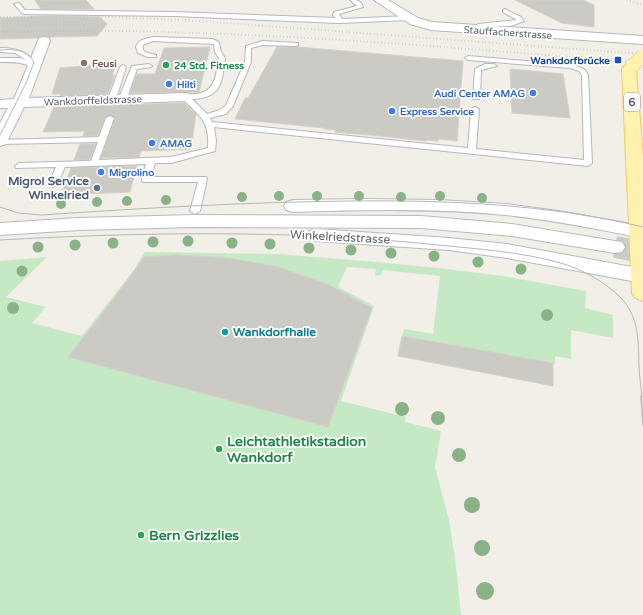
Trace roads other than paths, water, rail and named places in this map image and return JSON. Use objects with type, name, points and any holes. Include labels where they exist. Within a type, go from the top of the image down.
[{"type":"main road","name":"Stauffacherstrasse","points":[[380,0],[409,18],[427,26],[643,40]]},
{"type":"main road","points":[[0,142],[3,132],[19,103],[44,41]]},
{"type":"main road","name":"6","points":[[638,61],[629,69],[641,231],[643,282]]},
{"type":"main road","name":"Wankdorffeldstrasse","points":[[0,104],[118,98],[185,97]]},
{"type":"main road","name":"Winkelriedstrasse","points":[[35,227],[81,220],[195,211],[297,206],[463,206],[533,212],[641,231]]},
{"type":"main road","name":"Winkelriedstrasse","points":[[0,229],[194,220],[422,222],[512,230],[615,247]]},
{"type":"main road","name":"Winkelriedstrasse","points":[[35,227],[78,230],[261,233],[409,240],[507,251],[643,282]]},
{"type":"lane","points":[[339,21],[339,17],[336,13],[360,7],[359,4],[353,0]]},
{"type":"lane","points":[[17,4],[23,12],[167,13],[339,21],[374,21],[409,18]]},
{"type":"lane","points":[[477,30],[480,25],[489,23],[514,23],[521,21],[519,18],[505,11]]},
{"type":"lane","points":[[154,56],[146,55],[140,52],[140,44],[144,41],[153,39],[212,41],[217,43],[218,52],[222,58],[215,90],[207,96],[185,97]]},
{"type":"lane","points":[[207,121],[229,106],[248,62],[248,47],[269,43],[296,44]]},
{"type":"lane","points":[[0,50],[25,54],[35,66]]},
{"type":"lane","points":[[0,54],[22,56],[29,59],[35,66]]},
{"type":"lane","points":[[207,121],[588,163],[584,72],[572,66],[468,58]]},
{"type":"lane","points":[[0,60],[27,61],[35,66]]},
{"type":"lane","points":[[0,65],[28,64],[35,66]]},
{"type":"lane","points":[[476,97],[477,70],[480,67],[489,66],[524,69],[538,64]]},
{"type":"lane","points":[[118,98],[134,67],[149,66]]},
{"type":"lane","points":[[118,98],[123,67]]},
{"type":"lane","points":[[19,166],[171,160],[212,149],[214,138],[207,121],[195,104],[185,97]]},
{"type":"lane","points":[[472,151],[475,109]]},
{"type":"lane","points":[[94,163],[110,118]]},
{"type":"lane","points":[[0,142],[102,139]]},
{"type":"lane","points":[[151,161],[146,180],[203,179],[195,211]]},
{"type":"lane","points":[[53,184],[62,164]]},
{"type":"tunnel","points":[[615,247],[643,252]]},
{"type":"tram line","points":[[0,50],[15,50],[24,52],[28,54],[34,62],[27,81],[0,135]]},
{"type":"tram line","points":[[0,207],[18,213],[42,215],[235,204],[425,201],[534,208],[607,219],[643,227]]},
{"type":"tram line","points":[[0,240],[107,235],[268,234],[375,239],[429,244],[514,253],[548,260],[564,264],[587,274],[615,292],[627,305],[636,329],[642,397]]},
{"type":"tram line","points":[[641,396],[643,425]]},
{"type":"railway","points":[[627,0],[643,5]]},
{"type":"railway","points":[[0,17],[91,16],[200,21],[643,54]]},
{"type":"railway","points":[[0,32],[122,31],[222,34],[403,44],[643,63]]},
{"type":"place","name":"Wankdorfbrücke","points":[[618,60]]},
{"type":"place","name":"Feusi","points":[[84,63]]},
{"type":"place","name":"24 Std. Fitness","points":[[166,65]]},
{"type":"place","name":"Hilti","points":[[169,84]]},
{"type":"place","name":"Audi Center AMAG","points":[[533,93]]},
{"type":"place","name":"Express Service","points":[[392,111]]},
{"type":"place","name":"AMAG","points":[[152,143]]},
{"type":"place","name":"Migrolino","points":[[101,172]]},
{"type":"place","name":"Migrol Service Winkelried","points":[[97,188]]},
{"type":"place","name":"Wankdorfhalle","points":[[225,332]]},
{"type":"place","name":"Leichtathletikstadion Wankdorf","points":[[219,449]]},
{"type":"place","name":"Bern Grizzlies","points":[[141,535]]}]
